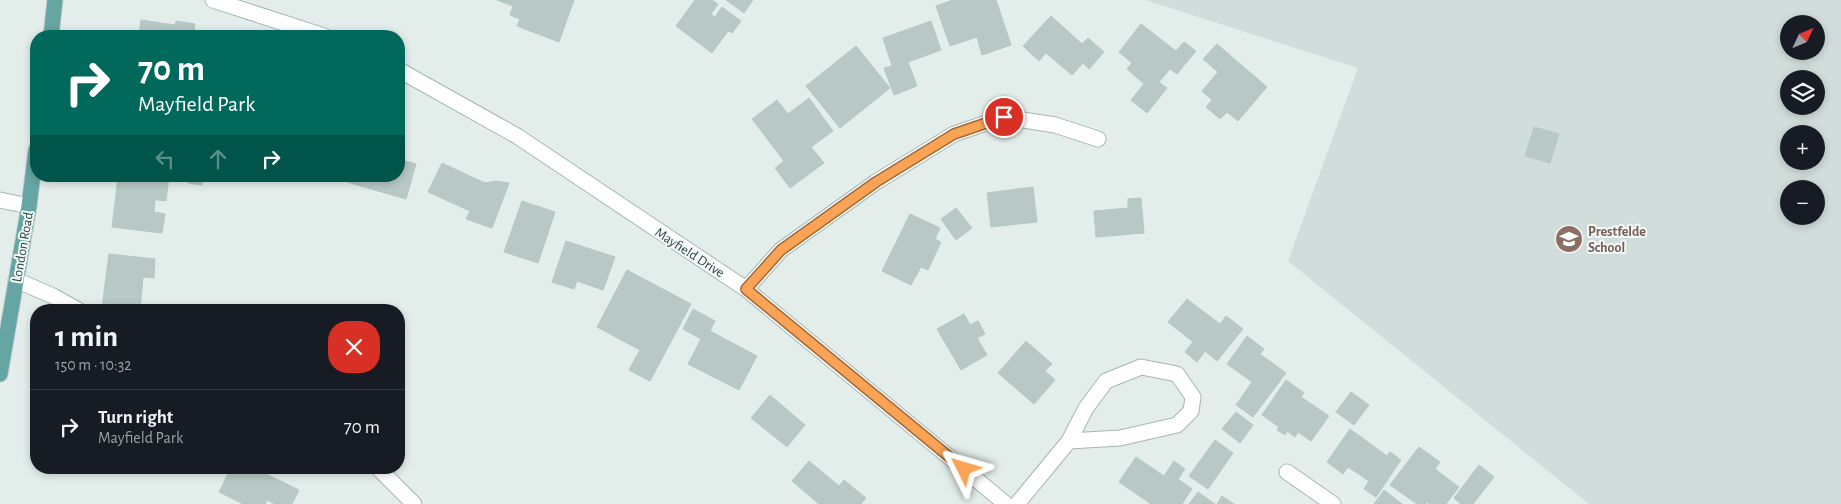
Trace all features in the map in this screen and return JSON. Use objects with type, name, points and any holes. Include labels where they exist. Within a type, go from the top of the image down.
[{"type":"main road","points":[[51,30],[55,0]]},
{"type":"main road","name":"London Road","points":[[0,374],[32,182]]},
{"type":"street","points":[[213,0],[306,30]]},
{"type":"street","name":"Mayfield Drive","points":[[405,73],[517,136],[746,289],[1006,504]]},
{"type":"street","points":[[746,289],[781,250],[876,182],[954,134],[1004,117],[1055,125],[1098,139]]},
{"type":"street","points":[[0,200],[29,206]]},
{"type":"street","points":[[16,280],[67,304]]},
{"type":"street","points":[[1017,504],[1068,441],[1086,408],[1106,381],[1141,367],[1177,374],[1193,397],[1191,411],[1177,425],[1120,438],[1068,441]]},
{"type":"street","points":[[1286,472],[1333,504]]},
{"type":"street","points":[[384,474],[414,504]]},
{"type":"shaded area","name":"Prestfelde School","points":[[1145,0],[1841,0],[1841,504],[1589,504],[1288,261],[1358,68]]},
{"type":"building","points":[[497,0],[574,0],[559,42],[517,26],[520,19],[510,15],[513,6]]},
{"type":"building","points":[[695,0],[712,0],[718,4],[711,14],[715,17],[722,7],[741,21],[732,33],[728,31],[712,53],[676,26]]},
{"type":"building","points":[[726,0],[753,0],[744,13]]},
{"type":"building","points":[[953,0],[996,0],[1011,45],[982,55],[977,37],[950,46],[936,6]]},
{"type":"building","points":[[1051,16],[1082,44],[1088,38],[1104,52],[1089,69],[1083,63],[1072,75],[1046,53],[1039,61],[1023,46]]},
{"type":"building","points":[[141,20],[175,25],[176,21],[195,24],[194,30],[140,30]]},
{"type":"building","points":[[931,21],[941,50],[908,62],[917,86],[894,95],[884,68],[892,66],[883,38]]},
{"type":"building","points":[[1141,24],[1176,51],[1184,42],[1196,51],[1177,74],[1170,69],[1159,82],[1167,88],[1147,113],[1131,100],[1144,84],[1127,69],[1132,63],[1119,52]]},
{"type":"building","points":[[1217,44],[1267,87],[1238,121],[1227,112],[1220,119],[1206,107],[1212,100],[1202,91],[1218,72],[1203,59]]},
{"type":"building","points":[[856,46],[890,88],[840,128],[806,86]]},
{"type":"building","points":[[809,98],[833,131],[811,147],[824,163],[790,188],[775,168],[784,161],[752,119],[777,100],[788,114]]},
{"type":"building","points":[[1534,127],[1559,134],[1550,163],[1525,156]]},
{"type":"building","points":[[405,161],[416,164],[406,199],[347,182],[405,182]]},
{"type":"building","points":[[442,163],[485,183],[496,181],[509,183],[492,228],[466,219],[470,211],[428,192]]},
{"type":"building","points":[[117,182],[168,182],[166,201],[116,195]]},
{"type":"building","points":[[188,182],[202,182],[202,185]]},
{"type":"building","points":[[1033,187],[1037,222],[991,227],[987,193]]},
{"type":"building","points":[[116,195],[155,200],[154,212],[165,214],[162,233],[112,227]]},
{"type":"building","points":[[1141,198],[1144,233],[1096,237],[1094,211],[1128,208],[1128,199]]},
{"type":"building","points":[[522,201],[555,212],[538,263],[504,252]]},
{"type":"building","points":[[956,208],[972,228],[956,240],[941,219]]},
{"type":"building","points":[[910,214],[940,228],[935,239],[941,242],[928,270],[921,267],[911,285],[882,271]]},
{"type":"building","points":[[566,241],[615,257],[603,290],[577,281],[574,289],[552,282]]},
{"type":"building","points":[[109,254],[155,259],[154,278],[143,277],[142,289],[105,284]]},
{"type":"building","points":[[627,270],[691,304],[650,381],[629,370],[640,350],[597,327]]},
{"type":"building","points":[[105,284],[142,289],[141,304],[103,304]]},
{"type":"building","points":[[1187,299],[1220,324],[1226,316],[1243,329],[1217,361],[1205,351],[1197,362],[1185,352],[1193,342],[1168,322]]},
{"type":"building","points":[[693,309],[715,321],[710,331],[757,356],[739,390],[688,364],[701,339],[683,329]]},
{"type":"building","points":[[964,314],[970,325],[978,321],[985,334],[977,338],[987,355],[961,370],[937,329]]},
{"type":"building","points":[[1247,336],[1264,349],[1260,354],[1286,373],[1253,417],[1236,405],[1252,382],[1227,364]]},
{"type":"building","points":[[1026,341],[1052,364],[1045,371],[1055,380],[1034,404],[998,373]]},
{"type":"building","points":[[1286,380],[1304,393],[1301,397],[1329,416],[1311,441],[1298,432],[1295,437],[1287,431],[1285,435],[1277,430],[1279,427],[1262,415]]},
{"type":"building","points":[[1351,392],[1369,405],[1354,425],[1336,412]]},
{"type":"building","points":[[770,395],[805,425],[787,447],[751,418]]},
{"type":"building","points":[[1236,412],[1253,425],[1240,443],[1222,429]]},
{"type":"building","points":[[1350,429],[1387,456],[1390,452],[1401,460],[1376,497],[1364,489],[1369,481],[1348,467],[1343,474],[1327,462]]},
{"type":"building","points":[[1215,440],[1233,453],[1208,489],[1189,476]]},
{"type":"building","points":[[1419,447],[1440,462],[1435,469],[1459,487],[1446,504],[1429,504],[1427,502],[1425,504],[1417,504],[1390,485]]},
{"type":"building","points":[[1136,457],[1164,476],[1174,461],[1185,469],[1178,479],[1192,489],[1182,504],[1151,504],[1119,482]]},
{"type":"building","points":[[809,461],[839,486],[844,480],[866,498],[861,504],[819,504],[792,481]]},
{"type":"building","points":[[1479,465],[1494,477],[1473,504],[1461,504],[1454,498]]},
{"type":"building","points":[[228,474],[266,474],[299,490],[292,504],[275,504],[267,500],[265,504],[243,504],[219,492]]},
{"type":"building","points":[[1384,490],[1402,504],[1374,504]]},
{"type":"building","points":[[1198,492],[1215,504],[1189,504]]},
{"type":"building","points":[[1222,496],[1234,504],[1217,504]]},
{"type":"place","name":"Prestfelde School","points":[[1569,239]]},
{"type":"route","points":[[964,469],[746,289],[781,250],[876,182],[954,134],[1004,117]]}]
